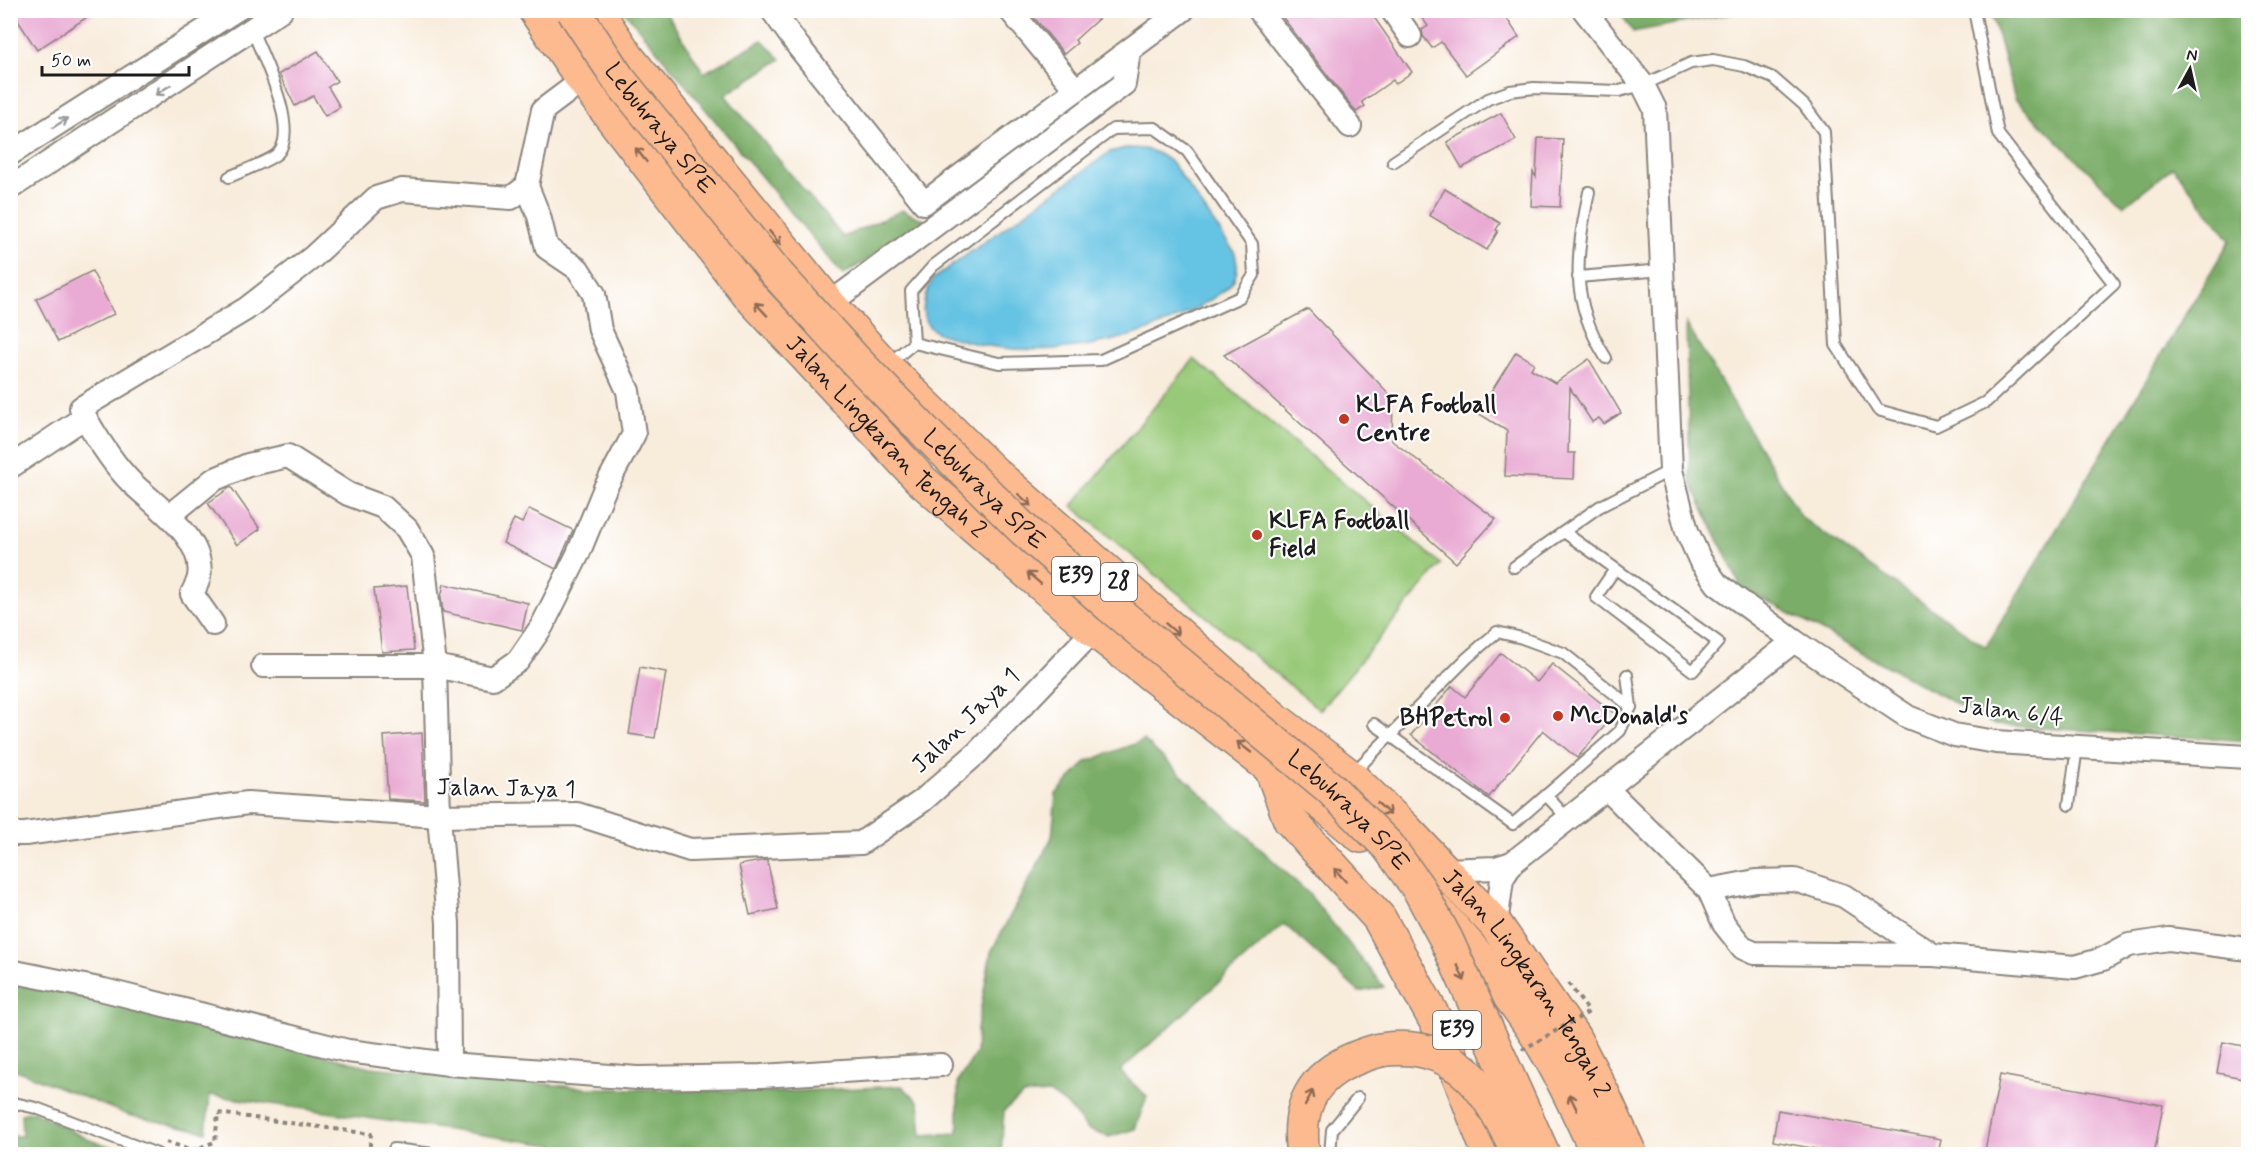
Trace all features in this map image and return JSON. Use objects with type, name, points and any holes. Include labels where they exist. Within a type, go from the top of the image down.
[{"type":"highway","name":"Jalan Lingkaran Tengah 2","points":[[535,10],[583,80],[755,302],[921,480],[1094,630],[1271,768],[1325,806],[1380,853],[1473,949],[1521,1011],[1547,1051],[1598,1155]]},
{"type":"highway","name":"Lebuhraya SPE","points":[[573,10],[618,78],[777,274],[898,404],[1023,529],[1110,606],[1330,788],[1388,846],[1419,889],[1446,939],[1543,1155]]},
{"type":"highway","name":"Jalan Lingkaran Tengah 2","points":[[596,10],[627,58],[829,304],[885,366],[992,471],[1275,719],[1350,776],[1445,870],[1496,925],[1574,1038],[1602,1092],[1630,1155]]},
{"type":"highway","points":[[1271,768],[1290,820],[1379,918],[1443,1034],[1489,1155]]},
{"type":"highway","name":"E39","points":[[1379,918],[1435,991],[1459,1033],[1510,1155]]},
{"type":"highway","points":[[1303,1155],[1300,1140],[1303,1110],[1319,1080],[1336,1067],[1358,1056],[1397,1048],[1438,1054],[1460,1067],[1481,1086],[1506,1126],[1518,1155]]},
{"type":"street","points":[[10,154],[236,10]]},
{"type":"street","points":[[10,188],[281,10]]},
{"type":"street","points":[[772,10],[805,55],[924,203],[1183,10]]},
{"type":"street","points":[[1010,10],[1076,90]]},
{"type":"street","points":[[1259,10],[1350,126]]},
{"type":"street","points":[[1392,10],[1410,36]]},
{"type":"street","name":"Jalan 6/4","points":[[1584,10],[1643,86],[1655,109],[1671,470],[1687,531],[1700,560],[1717,584],[1794,641],[1908,717],[1954,735],[1996,742],[2248,757]]},
{"type":"street","points":[[829,304],[1124,84],[1129,51]]},
{"type":"street","points":[[263,666],[435,666],[493,678],[518,661],[542,626],[578,554],[605,488],[634,434],[628,391],[600,330],[594,294],[578,269],[547,248],[539,216],[527,186],[543,110],[583,80]]},
{"type":"street","points":[[213,624],[192,594],[199,576],[198,556],[170,515],[130,481],[100,444],[81,408],[246,309],[313,257],[376,198],[402,190],[511,198],[527,186]]},
{"type":"street","points":[[10,467],[85,417]]},
{"type":"street","points":[[170,515],[213,480],[248,465],[288,456],[348,494],[383,507],[407,529],[423,556],[435,666],[439,816],[448,923],[449,1064]]},
{"type":"street","name":"Jalan Jaya 1","points":[[10,834],[25,834],[248,802],[439,816],[577,814],[690,850],[861,843],[922,801],[978,752],[1094,630]]},
{"type":"street","points":[[1496,925],[1502,879],[1512,863],[1794,641]]},
{"type":"street","points":[[1606,788],[1709,890],[1724,924],[1743,948],[1754,953],[1933,955],[2075,967],[2103,959],[2129,945],[2169,939],[2248,948]]},
{"type":"street","points":[[1445,870],[1496,868],[1512,863]]},
{"type":"street","points":[[1709,890],[1756,881],[1795,880],[1844,896],[1933,955]]},
{"type":"street","points":[[10,971],[104,990],[348,1051],[449,1064],[637,1078],[761,1076],[941,1065]]},
{"type":"lane","points":[[1393,162],[1488,99],[1510,91],[1534,88],[1619,91],[1643,86],[1691,63],[1713,60],[1744,66],[1773,78],[1804,105],[1824,132],[1836,345],[1878,410],[1936,426],[1986,402],[2114,284],[1998,134],[1974,10]]},
{"type":"lane","points":[[229,177],[278,154],[283,146],[285,132],[282,105],[252,30]]},
{"type":"lane","points":[[1155,128],[1187,151],[1252,244],[1254,275],[1240,297],[1101,360],[999,363],[914,343],[912,291],[933,266],[1113,129],[1155,128]]},
{"type":"lane","points":[[1589,192],[1581,233],[1578,277],[1581,303],[1588,324],[1606,358]]},
{"type":"lane","points":[[1578,277],[1662,270]]},
{"type":"lane","points":[[885,366],[914,343]]},
{"type":"lane","points":[[1514,567],[1599,507],[1671,470]]},
{"type":"lane","points":[[1564,532],[1718,642],[1693,671],[1596,597],[1615,569]]},
{"type":"lane","points":[[2248,571],[2248,596]]},
{"type":"lane","points":[[1350,776],[1467,658],[1497,632],[1522,638],[1563,653],[1631,707]]},
{"type":"lane","points":[[1374,724],[1513,824],[1620,731],[1631,707],[1627,675]]},
{"type":"lane","points":[[2069,805],[2077,747]]},
{"type":"lane","points":[[1546,795],[1567,818]]},
{"type":"lane","points":[[1330,1155],[1332,1130],[1358,1098]]},
{"type":"lane","points":[[10,1102],[36,1108],[157,1155]]},
{"type":"lane","points":[[393,1155],[394,1149],[433,1155]]},
{"type":"path","points":[[1513,1055],[1588,1012],[1566,980]]},
{"type":"path","points":[[163,1141],[193,1150],[215,1142],[218,1113],[371,1134],[369,1155]]},
{"type":"path","points":[[196,1149],[209,1155]]},
{"type":"green space","points":[[624,11],[665,11],[704,73],[762,40],[781,59],[725,95],[843,237],[903,210],[928,222],[843,275]]},
{"type":"green space","points":[[1619,11],[1745,11],[1633,32]]},
{"type":"green space","points":[[1991,11],[2248,11],[2248,741],[1995,725],[1741,587],[1690,481],[1686,323],[1802,518],[1986,647],[2230,240],[2173,167],[2124,206],[2015,99]]},
{"type":"green space","name":"KLFA Football Field","points":[[1194,359],[1441,564],[1320,710],[1072,506]]},
{"type":"green space","points":[[1144,740],[1308,893],[1384,987],[1359,992],[1284,924],[1120,1071],[1147,1097],[1135,1129],[1109,1137],[1088,1130],[1068,1106],[1049,1093],[1023,1095],[1004,1111],[1001,1154],[612,1154],[210,1095],[206,1132],[128,1115],[11,1068],[10,982],[63,992],[371,1067],[586,1088],[778,1092],[902,1086],[919,1102],[922,1135],[958,1133],[958,1081],[976,1053],[977,1029],[991,952],[1052,837],[1056,794],[1086,762]]},
{"type":"green space","points":[[33,1111],[87,1139],[135,1154],[11,1154],[10,1136],[22,1136],[21,1114]]},
{"type":"water","points":[[1126,148],[1151,151],[1173,164],[1235,253],[1237,272],[1227,288],[1187,314],[1162,325],[1123,338],[1091,345],[1036,350],[999,348],[942,335],[927,324],[923,311],[927,291],[933,279],[1110,152]]},
{"type":"building","points":[[11,10],[98,10],[37,50]]},
{"type":"building","points":[[1028,10],[1108,10],[1075,40],[1077,43],[1064,54]]},
{"type":"building","points":[[1277,10],[1369,10],[1412,72],[1395,84],[1393,80],[1362,102],[1365,106],[1356,112]]},
{"type":"building","points":[[1416,10],[1501,10],[1519,37],[1466,75],[1441,42],[1432,48],[1423,36],[1422,30],[1428,26]]},
{"type":"building","points":[[318,51],[337,81],[328,87],[340,107],[325,116],[313,96],[295,106],[279,74]]},
{"type":"building","points":[[1501,113],[1516,140],[1462,168],[1447,142]]},
{"type":"building","points":[[1538,138],[1563,139],[1560,207],[1531,206],[1533,172],[1536,177]]},
{"type":"building","points":[[1445,189],[1500,223],[1487,250],[1429,215]]},
{"type":"building","points":[[92,271],[114,314],[58,342],[36,299]]},
{"type":"building","name":"KLFA Football Centre","points":[[1308,309],[1393,398],[1392,441],[1496,519],[1456,563],[1224,355]]},
{"type":"building","points":[[1516,352],[1534,363],[1531,369],[1555,383],[1589,359],[1621,413],[1604,424],[1599,418],[1592,422],[1570,388],[1568,453],[1575,453],[1574,479],[1505,476],[1507,431],[1478,413]]},
{"type":"building","points":[[231,487],[260,529],[237,545],[208,503]]},
{"type":"building","points":[[529,509],[573,530],[556,569],[503,543],[514,519],[522,523]]},
{"type":"building","points":[[444,584],[528,603],[522,630],[443,612],[441,597]]},
{"type":"building","points":[[407,586],[414,650],[382,652],[374,589]]},
{"type":"building","points":[[1501,653],[1537,682],[1552,664],[1615,714],[1577,758],[1543,730],[1489,797],[1411,735],[1452,686],[1465,697]]},
{"type":"building","points":[[640,667],[666,672],[655,738],[629,734]]},
{"type":"building","points":[[422,733],[425,801],[388,799],[384,736]]},
{"type":"building","points":[[767,860],[778,909],[750,915],[739,865]]},
{"type":"building","points":[[2223,1042],[2248,1047],[2248,1079],[2217,1073]]},
{"type":"building","points":[[2000,1075],[2163,1105],[2154,1155],[1984,1155]]},
{"type":"building","points":[[1778,1110],[1941,1139],[1938,1155],[1849,1155],[1773,1141]]},
{"type":"place","name":"KLFA Football Centre","points":[[1344,419]]},
{"type":"place","name":"KLFA Football Field","points":[[1257,535]]},
{"type":"place","name":"McDonald's","points":[[1558,716]]},
{"type":"place","name":"BHPetrol","points":[[1505,718]]}]
